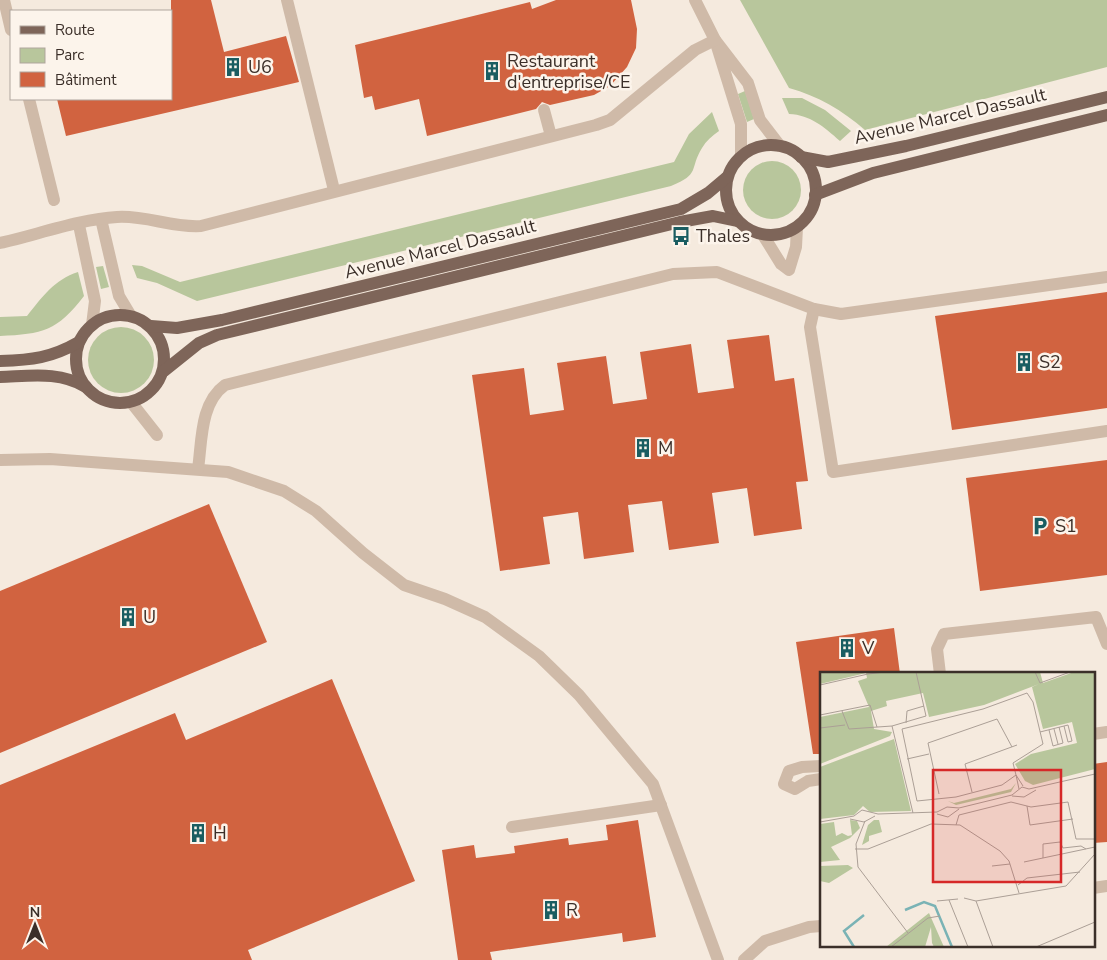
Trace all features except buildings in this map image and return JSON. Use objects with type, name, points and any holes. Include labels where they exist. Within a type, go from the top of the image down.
[{"type":"main road","name":"Avenue Marcel Dassault","points":[[801,157],[828,162],[906,146],[1107,98]]},
{"type":"main road","name":"Avenue Marcel Dassault","points":[[815,195],[873,173],[1107,115]]},
{"type":"main road","points":[[780,146],[801,157],[810,168],[815,181],[815,195],[812,208],[797,227],[780,234],[763,235],[749,230],[737,221],[729,208],[727,200],[727,177],[741,156],[760,147],[780,146]]},
{"type":"main road","name":"Avenue Marcel Dassault","points":[[151,326],[177,328],[222,320],[681,208],[708,193],[727,177]]},
{"type":"main road","name":"Avenue Marcel Dassault","points":[[164,371],[199,343],[217,335],[680,222],[713,216],[737,221]]},
{"type":"main road","points":[[0,361],[34,359],[58,354],[79,342],[92,325],[110,316],[130,316],[151,326],[163,347],[164,371],[152,390],[142,398],[118,404],[95,396],[86,387],[71,378],[60,376],[0,377]]},
{"type":"main road","points":[[79,342],[76,366],[86,387]]},
{"type":"lane","points":[[4,0],[10,26]]},
{"type":"lane","points":[[287,0],[334,190]]},
{"type":"lane","points":[[695,0],[715,40],[742,124],[741,156]]},
{"type":"lane","points":[[0,243],[101,219],[117,217],[139,218],[185,227],[201,226],[610,120],[695,50],[715,40]]},
{"type":"lane","points":[[715,40],[748,83],[760,120],[780,146]]},
{"type":"lane","points":[[29,100],[54,200]]},
{"type":"lane","points":[[544,110],[551,136]]},
{"type":"lane","points":[[101,219],[118,296],[130,316]]},
{"type":"lane","points":[[78,225],[95,301],[92,325]]},
{"type":"lane","points":[[763,235],[782,264],[789,270],[796,246],[797,227]]},
{"type":"lane","points":[[198,469],[206,411],[215,392],[225,385],[673,274],[717,272],[814,309],[841,314],[1107,277]]},
{"type":"lane","points":[[814,309],[810,327],[833,472],[1107,431]]},
{"type":"lane","points":[[131,402],[157,435]]},
{"type":"lane","points":[[0,460],[50,459],[228,472],[284,491],[316,511],[362,553],[404,585],[445,599],[485,618],[539,656],[580,695],[653,784],[718,960]]},
{"type":"lane","points":[[940,672],[937,649],[944,634],[1096,617],[1107,644]]},
{"type":"lane","points":[[1094,734],[1107,732]]},
{"type":"lane","points":[[820,766],[802,767],[789,771],[784,784],[795,789],[808,781],[820,779]]},
{"type":"lane","points":[[512,827],[661,805]]},
{"type":"lane","points":[[1094,888],[1107,886]]},
{"type":"lane","points":[[744,960],[765,941],[820,926]]},
{"type":"green space","points":[[740,0],[1107,0],[1107,67],[865,130],[829,104],[789,88]]},
{"type":"green space","points":[[745,91],[754,119],[747,122],[738,94]]},
{"type":"green space","points":[[782,98],[802,98],[825,110],[851,131],[840,141],[811,119],[789,114]]},
{"type":"green space","points":[[712,112],[719,131],[704,145],[691,174],[671,186],[197,301],[157,283],[137,278],[132,265],[142,266],[180,282],[674,162],[689,134]]},
{"type":"green space","points":[[772,161],[783,163],[796,174],[801,190],[799,201],[788,214],[772,219],[761,217],[748,206],[743,190],[745,179],[756,166]]},
{"type":"green space","points":[[103,266],[109,287],[101,289],[96,267]]},
{"type":"green space","points":[[78,272],[84,296],[66,317],[57,324],[38,332],[0,336],[0,317],[27,316],[44,295],[56,284],[62,279]]},
{"type":"green space","points":[[121,327],[133,330],[144,337],[151,348],[154,360],[151,372],[144,383],[133,390],[121,393],[109,390],[98,383],[91,372],[88,360],[91,348],[98,337],[109,330]]},
{"type":"place","name":"U6","points":[[233,67]]},
{"type":"place","name":"Restaurant d'entreprise/CE","points":[[492,71]]},
{"type":"place","name":"Thales","points":[[681,236]]},
{"type":"place","name":"S2","points":[[1024,362]]},
{"type":"place","name":"M","points":[[643,448]]},
{"type":"place","name":"S1","points":[[1040,526]]},
{"type":"place","name":"U","points":[[128,617]]},
{"type":"place","name":"V","points":[[847,648]]},
{"type":"place","name":"H","points":[[198,833]]},
{"type":"place","name":"R","points":[[551,910]]}]
